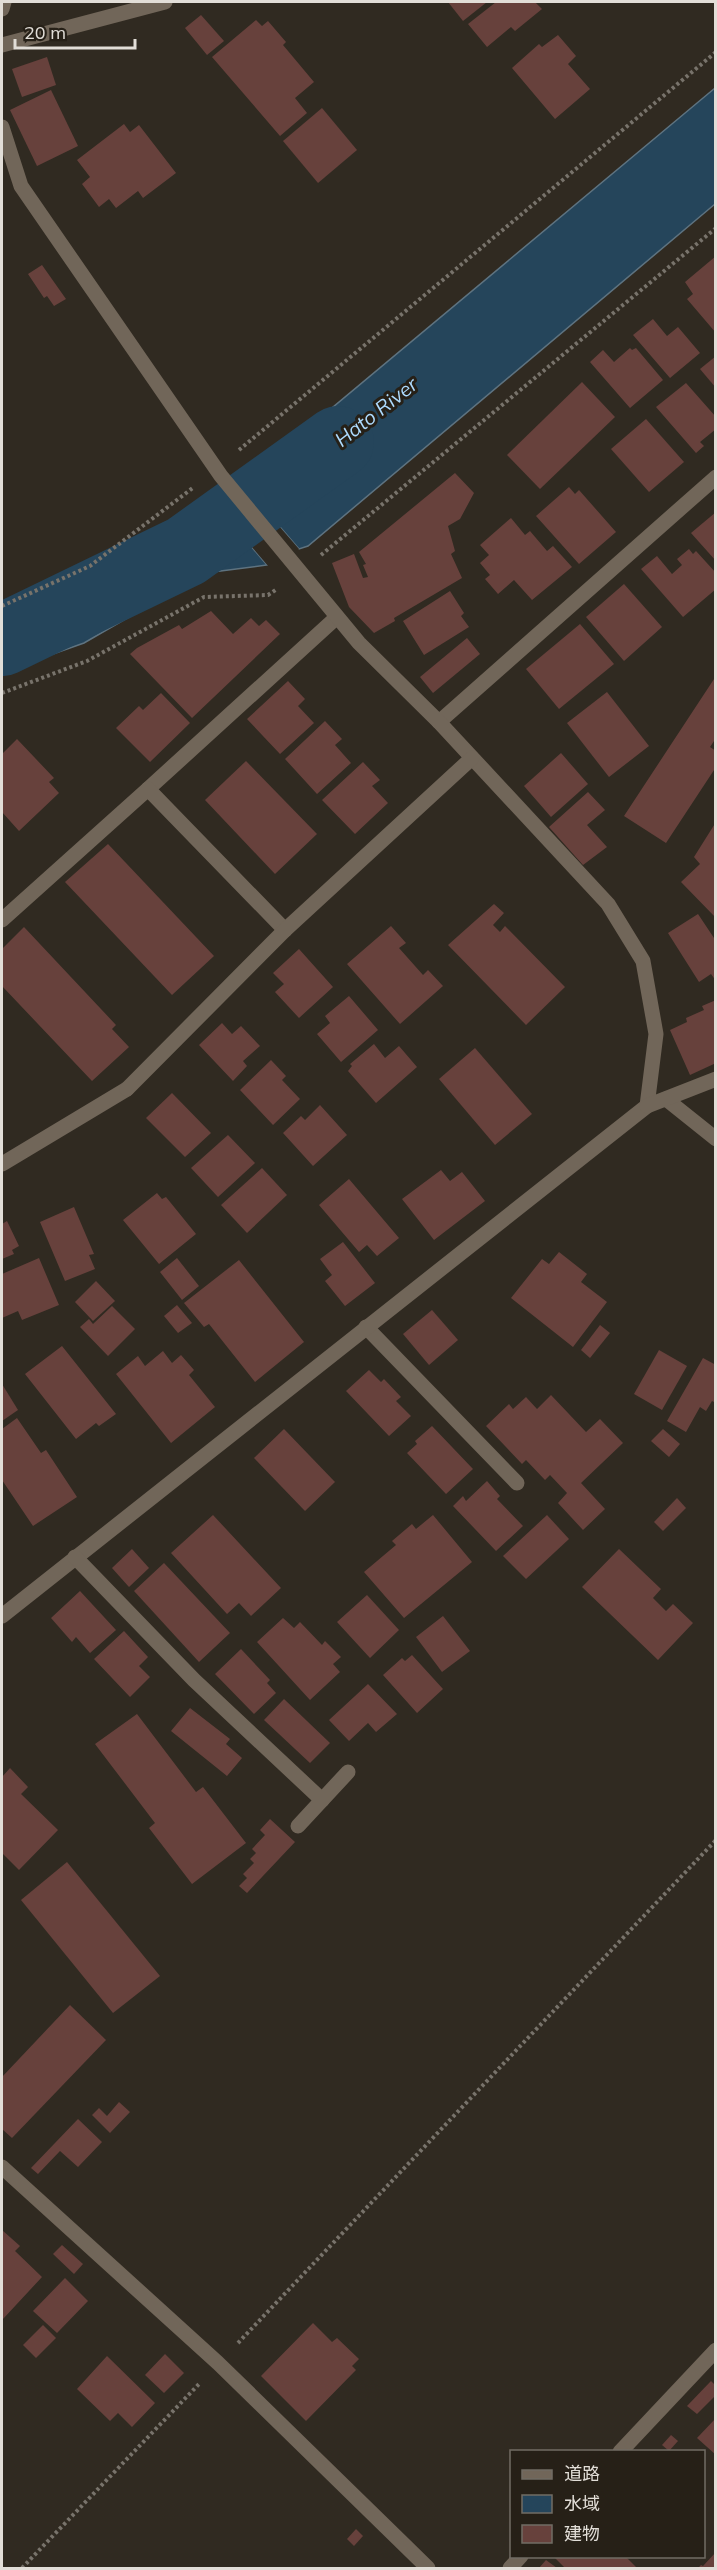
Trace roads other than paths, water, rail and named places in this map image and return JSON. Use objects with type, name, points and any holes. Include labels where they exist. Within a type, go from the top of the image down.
[{"type":"street","points":[[2,9],[4,2]]},
{"type":"street","points":[[2,45],[165,2]]},
{"type":"street","points":[[2,127],[21,186],[218,473],[359,644],[439,722],[608,904],[643,961],[656,1035],[647,1106]]},
{"type":"street","points":[[439,722],[716,477]]},
{"type":"street","points":[[2,920],[337,617]]},
{"type":"street","points":[[2,1164],[127,1089],[285,930],[472,758]]},
{"type":"street","points":[[148,789],[285,930]]},
{"type":"street","points":[[2,1616],[647,1106],[716,1079]]},
{"type":"street","points":[[666,1099],[716,1138]]},
{"type":"street","points":[[366,1328],[517,1483]]},
{"type":"street","points":[[75,1557],[194,1680],[322,1800]]},
{"type":"street","points":[[298,1826],[348,1772]]},
{"type":"street","points":[[2,2166],[218,2363],[428,2568]]},
{"type":"street","points":[[621,2450],[716,2350]]},
{"type":"water","points":[[715,88],[715,204],[308,546],[299,549],[242,483]]},
{"type":"water","points":[[218,507],[267,565],[205,573],[84,643],[2,672],[2,625],[65,599],[139,562]]},
{"type":"waterway","name":"Hato River","points":[[2,640],[186,551],[338,442]]}]
